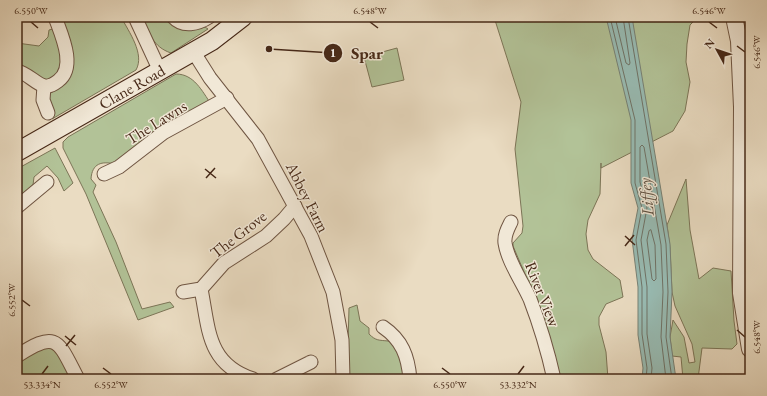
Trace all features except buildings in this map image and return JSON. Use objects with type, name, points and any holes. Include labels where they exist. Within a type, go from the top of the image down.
[{"type":"main road","name":"Clane Road","points":[[17,152],[212,41],[243,17]]},
{"type":"street","points":[[17,71],[44,86],[52,86],[61,79],[68,64],[65,47],[55,17]]},
{"type":"street","points":[[135,17],[160,71]]},
{"type":"street","points":[[173,17],[183,23],[192,25],[209,17]]},
{"type":"street","points":[[734,17],[739,41],[742,107],[741,293],[750,349]]},
{"type":"street","name":"Abbey Farm","points":[[193,51],[210,78],[258,139],[311,236],[333,292],[342,340],[343,379]]},
{"type":"street","points":[[44,86],[43,100],[48,113]]},
{"type":"street","name":"The Lawns","points":[[104,174],[119,167],[164,133],[227,98]]},
{"type":"street","points":[[17,207],[47,182]]},
{"type":"street","name":"The Grove","points":[[201,288],[224,263],[266,236],[295,206]]},
{"type":"street","name":"River View","points":[[511,222],[506,232],[505,242],[508,255],[530,299],[547,351],[554,379]]},
{"type":"street","points":[[183,292],[201,288],[208,333],[218,355],[227,366],[242,375],[253,379]]},
{"type":"street","points":[[383,327],[393,334],[399,341],[405,354],[410,379]]},
{"type":"street","points":[[17,356],[43,341],[53,341],[60,346],[78,379]]},
{"type":"street","points":[[278,379],[311,362]]},
{"type":"green space","points":[[60,17],[121,17],[132,36],[139,57],[136,70],[52,119],[52,108],[48,96],[69,77],[73,60],[70,42]]},
{"type":"green space","points":[[142,17],[169,17],[195,29],[205,27],[208,29],[171,53],[160,47],[152,39]]},
{"type":"green space","points":[[494,17],[698,17],[690,25],[687,44],[686,62],[690,82],[685,111],[673,131],[601,168],[601,163],[600,194],[588,220],[586,234],[588,250],[593,259],[620,280],[623,297],[606,304],[599,317],[599,325],[606,352],[608,379],[559,379],[536,300],[513,246],[513,243],[522,233],[523,226],[515,149],[521,102]]},
{"type":"green space","points":[[53,29],[58,38],[62,68],[54,78],[45,81],[17,65],[17,43],[39,46],[48,37],[49,30]]},
{"type":"green space","points":[[397,48],[404,80],[372,87],[364,57]]},
{"type":"green space","points":[[176,74],[193,80],[211,104],[115,164],[98,164],[93,169],[91,179],[96,185],[93,192],[116,242],[142,309],[170,302],[174,307],[138,320],[86,194],[63,148],[63,142],[68,137]]},
{"type":"green space","points":[[55,148],[73,183],[64,191],[58,178],[47,166],[34,177],[33,185],[17,199],[17,169]]},
{"type":"green space","points":[[686,179],[690,230],[699,279],[713,268],[731,271],[737,344],[732,349],[702,348],[698,379],[683,379],[681,357],[672,356],[670,337],[673,320],[684,337],[689,363],[695,362],[692,344],[675,306],[672,292],[670,248],[667,225]]},
{"type":"green space","points":[[357,305],[360,321],[369,328],[369,334],[376,339],[388,341],[396,346],[401,357],[405,379],[347,379],[349,308]]},
{"type":"green space","points":[[54,346],[73,379],[17,379],[17,364],[36,350]]},
{"type":"water","name":"Liffey","points":[[606,17],[632,17],[670,244],[672,292],[670,337],[676,379],[642,379],[643,368],[638,335],[638,287],[632,239],[638,208],[631,183],[631,120]]},
{"type":"place","name":"Spar","points":[[269,49]]}]
